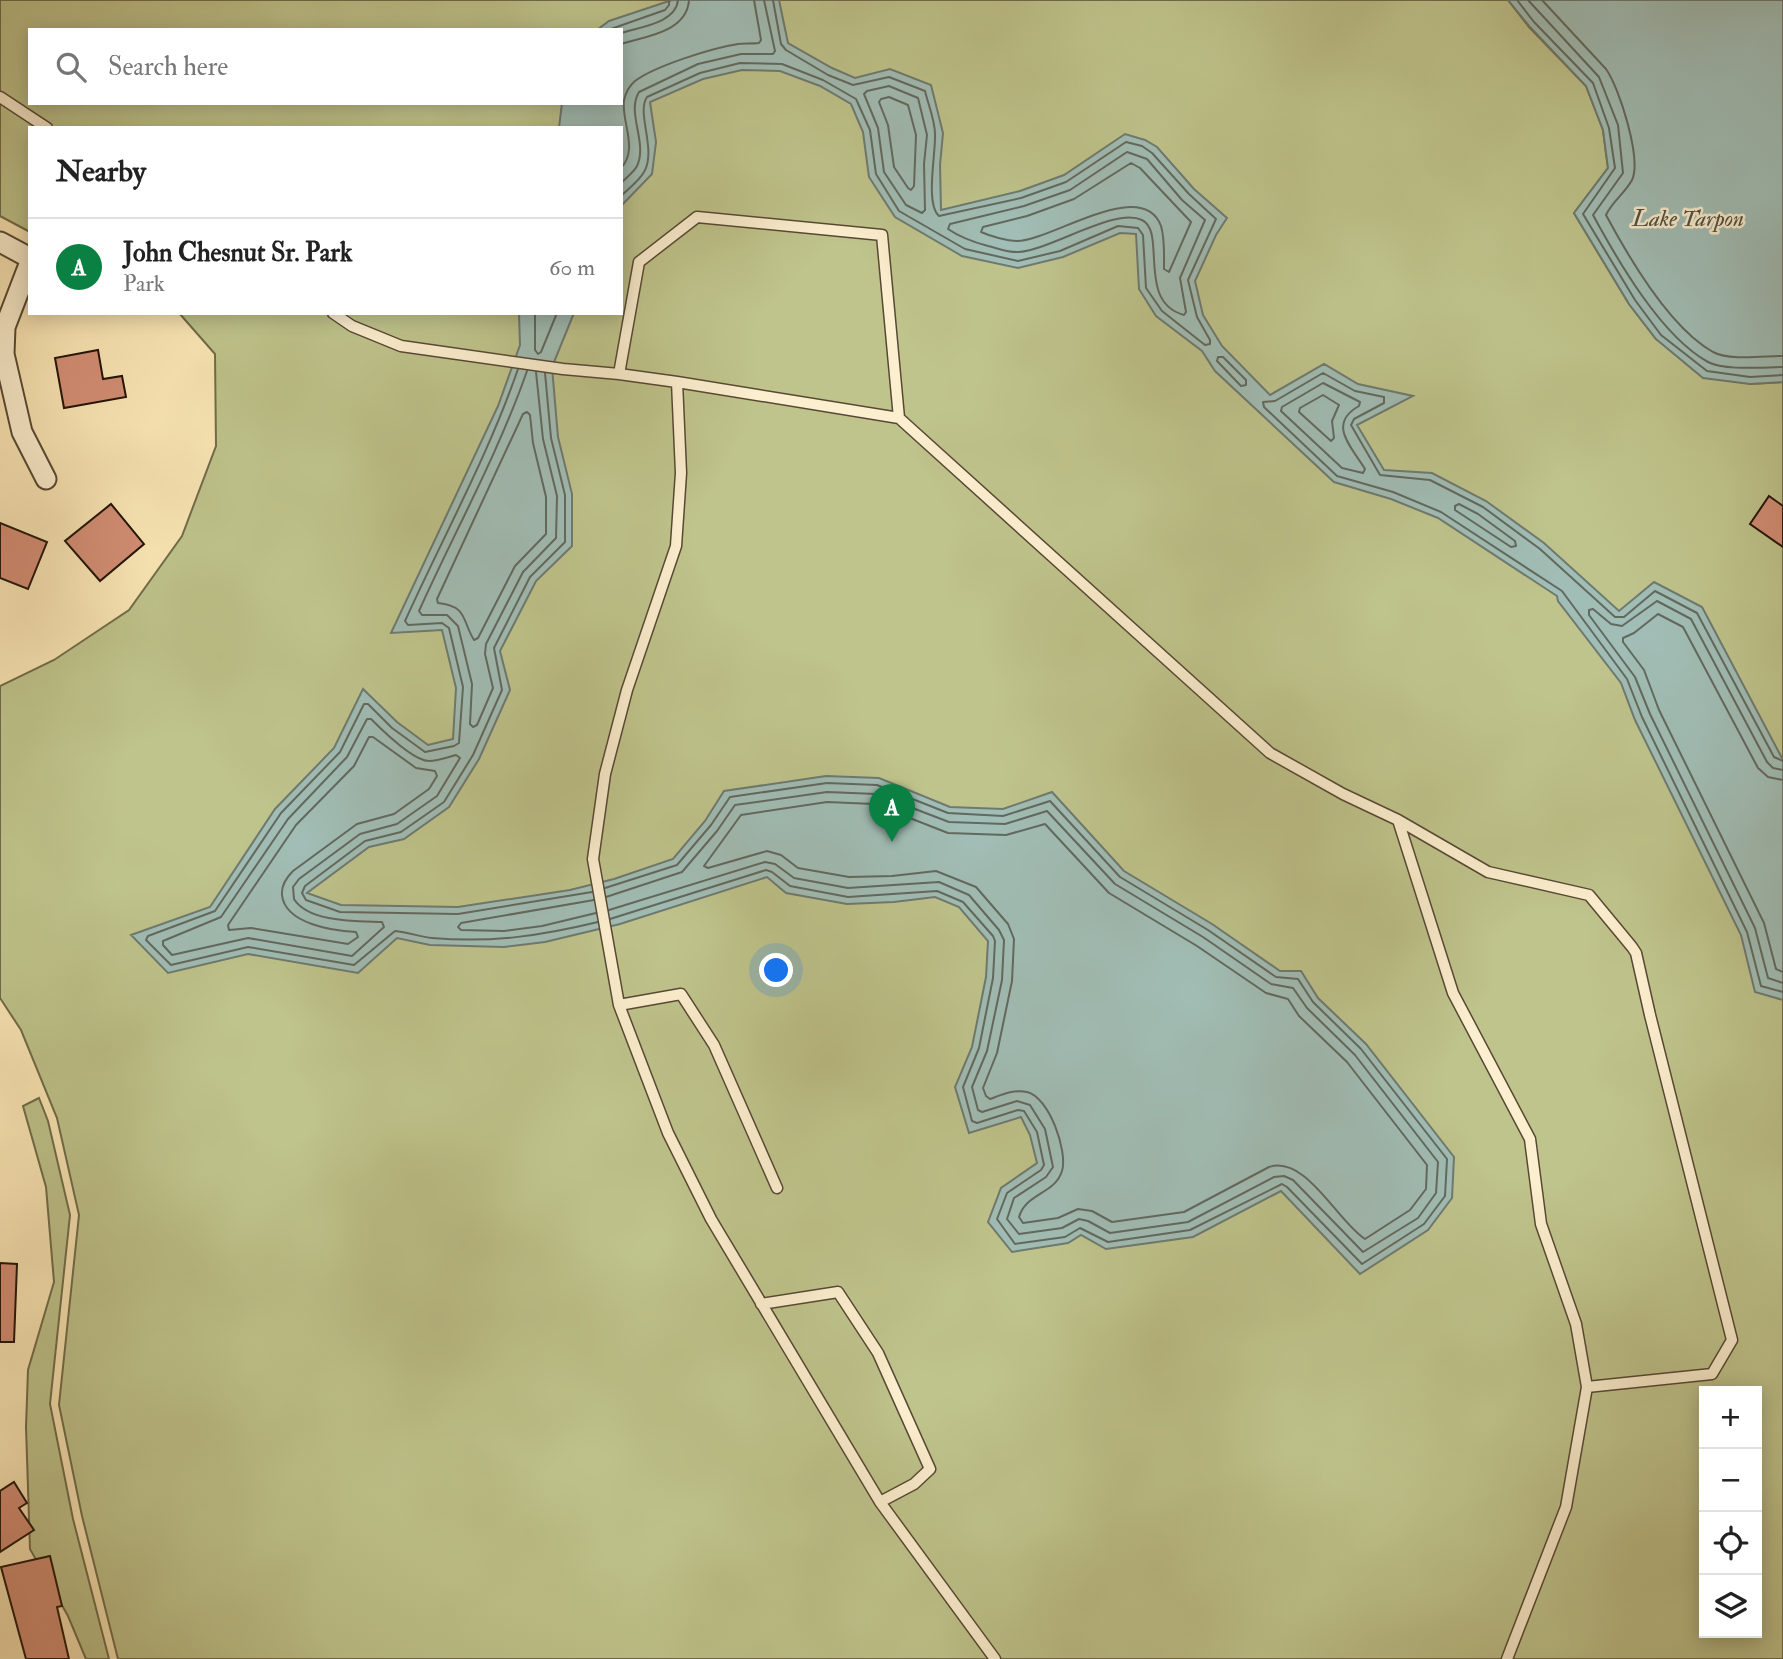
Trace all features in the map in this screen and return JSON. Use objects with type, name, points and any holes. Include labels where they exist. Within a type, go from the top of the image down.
[{"type":"street","points":[[0,242],[28,259]]},
{"type":"street","points":[[28,265],[5,327],[4,354],[22,432],[46,479]]},
{"type":"lane","points":[[0,97],[44,126]]},
{"type":"lane","points":[[618,374],[639,262],[697,217],[882,235],[899,418]]},
{"type":"lane","points":[[335,315],[352,326],[401,346],[677,382],[899,418],[1270,753],[1343,794],[1398,820],[1488,872],[1589,895],[1636,953],[1732,1340],[1712,1374],[1587,1387]]},
{"type":"lane","points":[[677,382],[681,472],[676,546],[627,690],[606,774],[593,859],[619,1005],[668,1133],[711,1219],[880,1502],[995,1659]]},
{"type":"lane","points":[[1398,820],[1453,993],[1530,1139],[1541,1224],[1576,1324],[1587,1387],[1566,1507],[1507,1659]]},
{"type":"lane","points":[[619,1005],[681,994],[714,1045],[777,1188]]},
{"type":"lane","points":[[761,1304],[838,1292],[878,1353],[930,1469],[914,1484],[880,1502]]},
{"type":"green space","points":[[0,0],[1508,0],[1529,27],[1586,86],[1603,130],[1608,168],[1574,213],[1629,304],[1656,339],[1750,384],[1783,382],[1783,1659],[118,1659],[82,1516],[59,1405],[79,1215],[57,1118],[21,1030],[0,998],[0,686],[54,660],[129,610],[182,536],[216,446],[215,354],[181,315],[623,315],[623,126],[28,126],[28,231],[0,216]]},
{"type":"green space","points":[[39,1098],[48,1121],[70,1215],[50,1404],[73,1519],[109,1659],[86,1659],[68,1616],[30,1549],[26,1427],[28,1370],[54,1282],[46,1187],[23,1106]]},
{"type":"water","points":[[672,0],[779,0],[788,43],[832,68],[855,78],[890,69],[931,85],[943,133],[940,165],[941,210],[1020,191],[1064,175],[1125,134],[1157,147],[1194,189],[1227,218],[1216,235],[1195,281],[1203,315],[1222,346],[1270,395],[1324,364],[1358,384],[1413,396],[1357,425],[1384,470],[1432,473],[1486,501],[1544,543],[1619,611],[1654,582],[1702,607],[1783,760],[1783,1000],[1755,992],[1741,935],[1635,720],[1621,683],[1558,601],[1557,596],[1438,518],[1391,499],[1334,482],[1215,371],[1202,351],[1156,316],[1139,289],[1136,234],[1120,233],[1063,257],[1018,268],[962,256],[895,217],[869,177],[863,132],[851,104],[820,86],[780,71],[742,70],[703,79],[650,102],[656,142],[652,174],[623,204],[623,126],[559,126],[562,105],[623,105],[623,28],[600,28],[609,21]]},
{"type":"water","name":"Lake Tarpon","points":[[1508,0],[1783,0],[1783,382],[1750,384],[1703,378],[1656,339],[1629,304],[1574,213],[1608,168],[1603,130],[1586,86]]},
{"type":"water","points":[[519,315],[573,315],[552,367],[558,437],[572,494],[572,546],[536,581],[500,651],[510,690],[479,759],[449,807],[404,839],[369,847],[307,893],[341,905],[458,907],[570,890],[614,879],[673,859],[705,821],[724,791],[826,776],[879,778],[950,807],[1003,809],[1052,792],[1124,871],[1212,924],[1280,971],[1301,971],[1318,998],[1366,1044],[1454,1157],[1452,1198],[1428,1230],[1360,1274],[1281,1191],[1193,1237],[1106,1249],[1081,1235],[1068,1243],[1012,1252],[988,1222],[1001,1188],[1037,1163],[1030,1135],[1021,1117],[969,1133],[955,1087],[972,1047],[986,977],[988,941],[959,907],[935,897],[847,904],[786,893],[767,877],[620,924],[545,942],[504,947],[430,945],[397,938],[358,973],[248,954],[168,973],[131,935],[210,907],[275,809],[334,748],[363,689],[397,722],[428,745],[453,739],[456,688],[442,630],[391,633],[498,406],[520,345]]},
{"type":"building","points":[[98,350],[103,379],[122,376],[126,397],[64,408],[55,358]]},
{"type":"building","points":[[1769,496],[1783,506],[1783,547],[1750,524]]},
{"type":"building","points":[[111,504],[144,544],[100,581],[65,541]]},
{"type":"building","points":[[0,523],[47,542],[28,589],[0,578]]},
{"type":"building","points":[[0,1263],[17,1264],[14,1342],[0,1342]]},
{"type":"building","points":[[14,1482],[27,1503],[19,1508],[34,1530],[0,1552],[0,1491]]},
{"type":"building","points":[[50,1556],[62,1606],[57,1607],[69,1659],[26,1659],[1,1567]]},
{"type":"place","name":"John Chesnut Sr. Park","points":[[892,842]]}]
